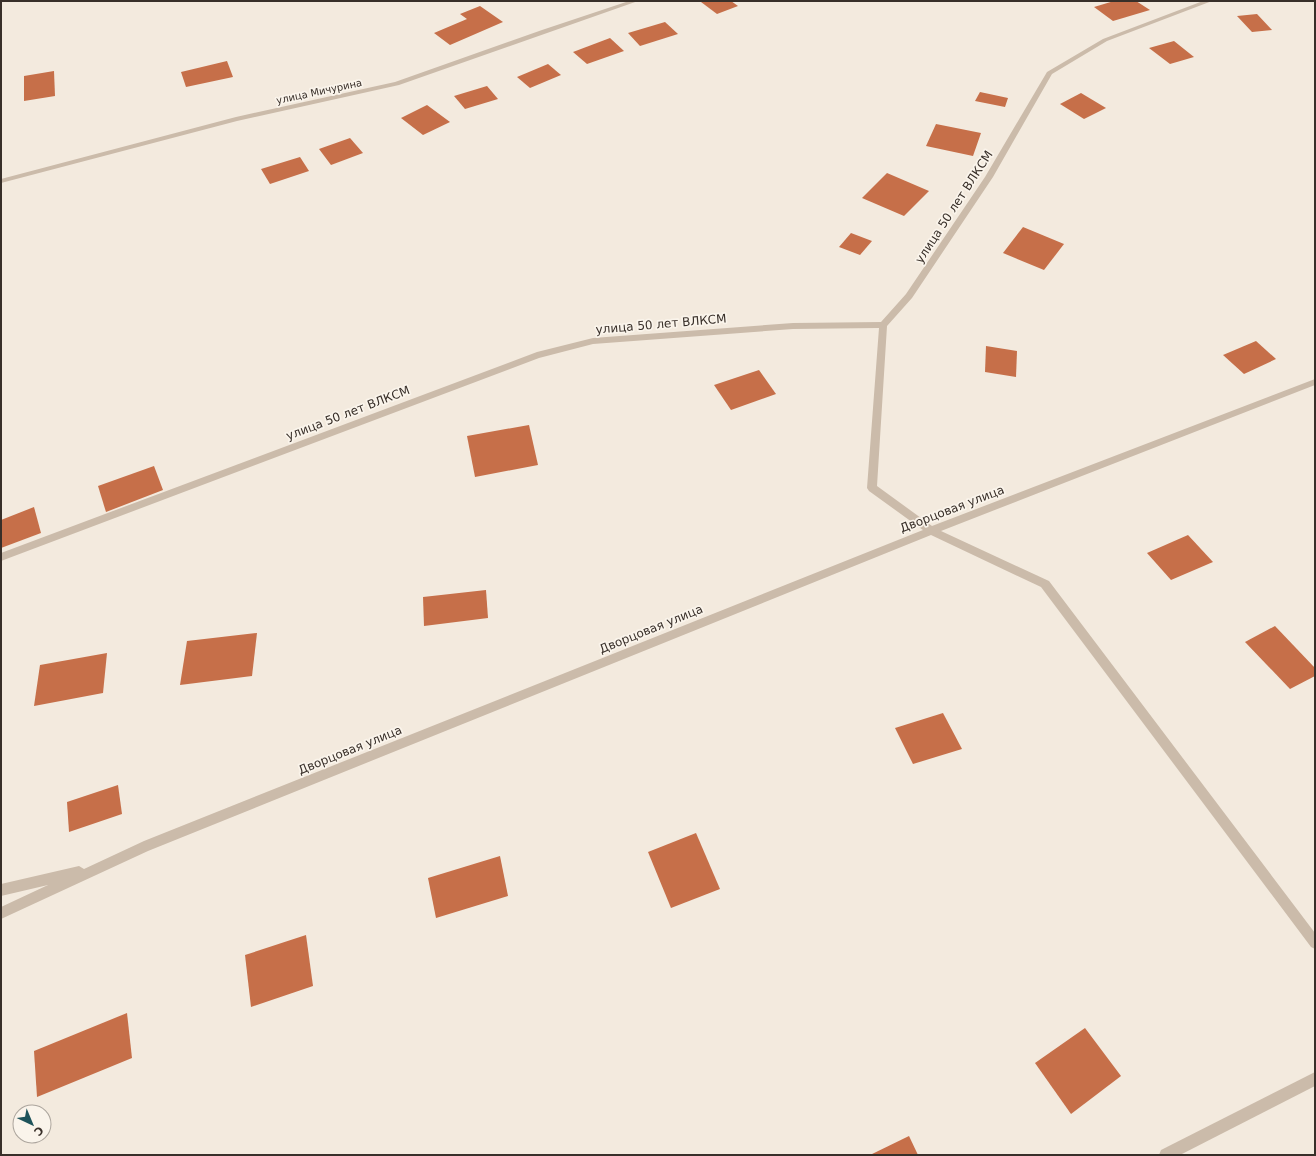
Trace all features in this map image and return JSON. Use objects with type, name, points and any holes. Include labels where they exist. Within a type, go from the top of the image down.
[{"type":"street","name":"улица Мичурина","points":[[1,180],[236,119],[397,84],[544,31],[635,1]]},
{"type":"street","name":"улица 50 лет ВЛКСМ","points":[[1,557],[537,354],[594,341],[793,326],[883,325],[910,296],[989,177],[1049,73],[1105,40],[1209,1]]},
{"type":"street","points":[[883,325],[872,488],[931,531],[1045,584],[1315,944]]},
{"type":"street","name":"Дворцовая улица","points":[[1,912],[151,844],[931,531],[1315,382]]},
{"type":"street","points":[[1,890],[98,868]]},
{"type":"street","points":[[1166,1155],[1315,1078]]},
{"type":"building","points":[[731,1],[738,6],[717,14],[701,2]]},
{"type":"building","points":[[1114,1],[1136,1],[1150,10],[1113,21],[1094,7]]},
{"type":"building","points":[[480,6],[503,22],[450,45],[434,33],[467,19],[460,14]]},
{"type":"building","points":[[1257,14],[1272,30],[1252,32],[1237,16]]},
{"type":"building","points":[[665,22],[678,34],[640,46],[628,33]]},
{"type":"building","points":[[610,38],[624,51],[587,64],[573,52]]},
{"type":"building","points":[[1174,41],[1194,57],[1170,64],[1149,48]]},
{"type":"building","points":[[227,61],[233,77],[186,87],[181,72]]},
{"type":"building","points":[[548,64],[561,75],[530,88],[517,77]]},
{"type":"building","points":[[54,71],[55,96],[24,101],[24,76]]},
{"type":"building","points":[[487,86],[498,99],[465,109],[454,96]]},
{"type":"building","points":[[980,92],[1008,98],[1005,107],[975,101]]},
{"type":"building","points":[[1081,93],[1106,108],[1084,119],[1060,104]]},
{"type":"building","points":[[427,105],[450,122],[423,135],[401,118]]},
{"type":"building","points":[[936,124],[981,133],[973,156],[926,146]]},
{"type":"building","points":[[350,138],[363,153],[331,165],[319,149]]},
{"type":"building","points":[[300,157],[309,171],[270,184],[261,169]]},
{"type":"building","points":[[887,173],[929,191],[904,216],[862,198]]},
{"type":"building","points":[[1023,227],[1064,244],[1044,270],[1003,253]]},
{"type":"building","points":[[851,233],[872,241],[860,255],[839,247]]},
{"type":"building","points":[[1256,341],[1276,359],[1244,374],[1223,355]]},
{"type":"building","points":[[986,346],[1017,351],[1016,377],[985,372]]},
{"type":"building","points":[[759,370],[776,394],[731,410],[714,385]]},
{"type":"building","points":[[529,425],[538,465],[475,477],[467,436]]},
{"type":"building","points":[[154,466],[163,490],[106,512],[98,486]]},
{"type":"building","points":[[34,507],[41,533],[1,548],[1,520]]},
{"type":"building","points":[[1188,535],[1213,562],[1171,580],[1147,553]]},
{"type":"building","points":[[486,590],[488,618],[424,626],[423,597]]},
{"type":"building","points":[[1275,626],[1315,668],[1315,676],[1290,689],[1245,642]]},
{"type":"building","points":[[257,633],[252,676],[180,685],[187,641]]},
{"type":"building","points":[[107,653],[103,693],[34,706],[40,665]]},
{"type":"building","points":[[943,713],[962,749],[913,764],[895,728]]},
{"type":"building","points":[[118,785],[122,814],[69,832],[67,802]]},
{"type":"building","points":[[696,833],[720,889],[671,908],[648,852]]},
{"type":"building","points":[[500,856],[508,896],[436,918],[428,878]]},
{"type":"building","points":[[306,935],[313,986],[251,1007],[245,955]]},
{"type":"building","points":[[127,1013],[132,1058],[37,1097],[34,1051]]},
{"type":"building","points":[[1085,1028],[1121,1076],[1071,1114],[1035,1063]]},
{"type":"building","points":[[909,1136],[918,1155],[870,1155]]}]
